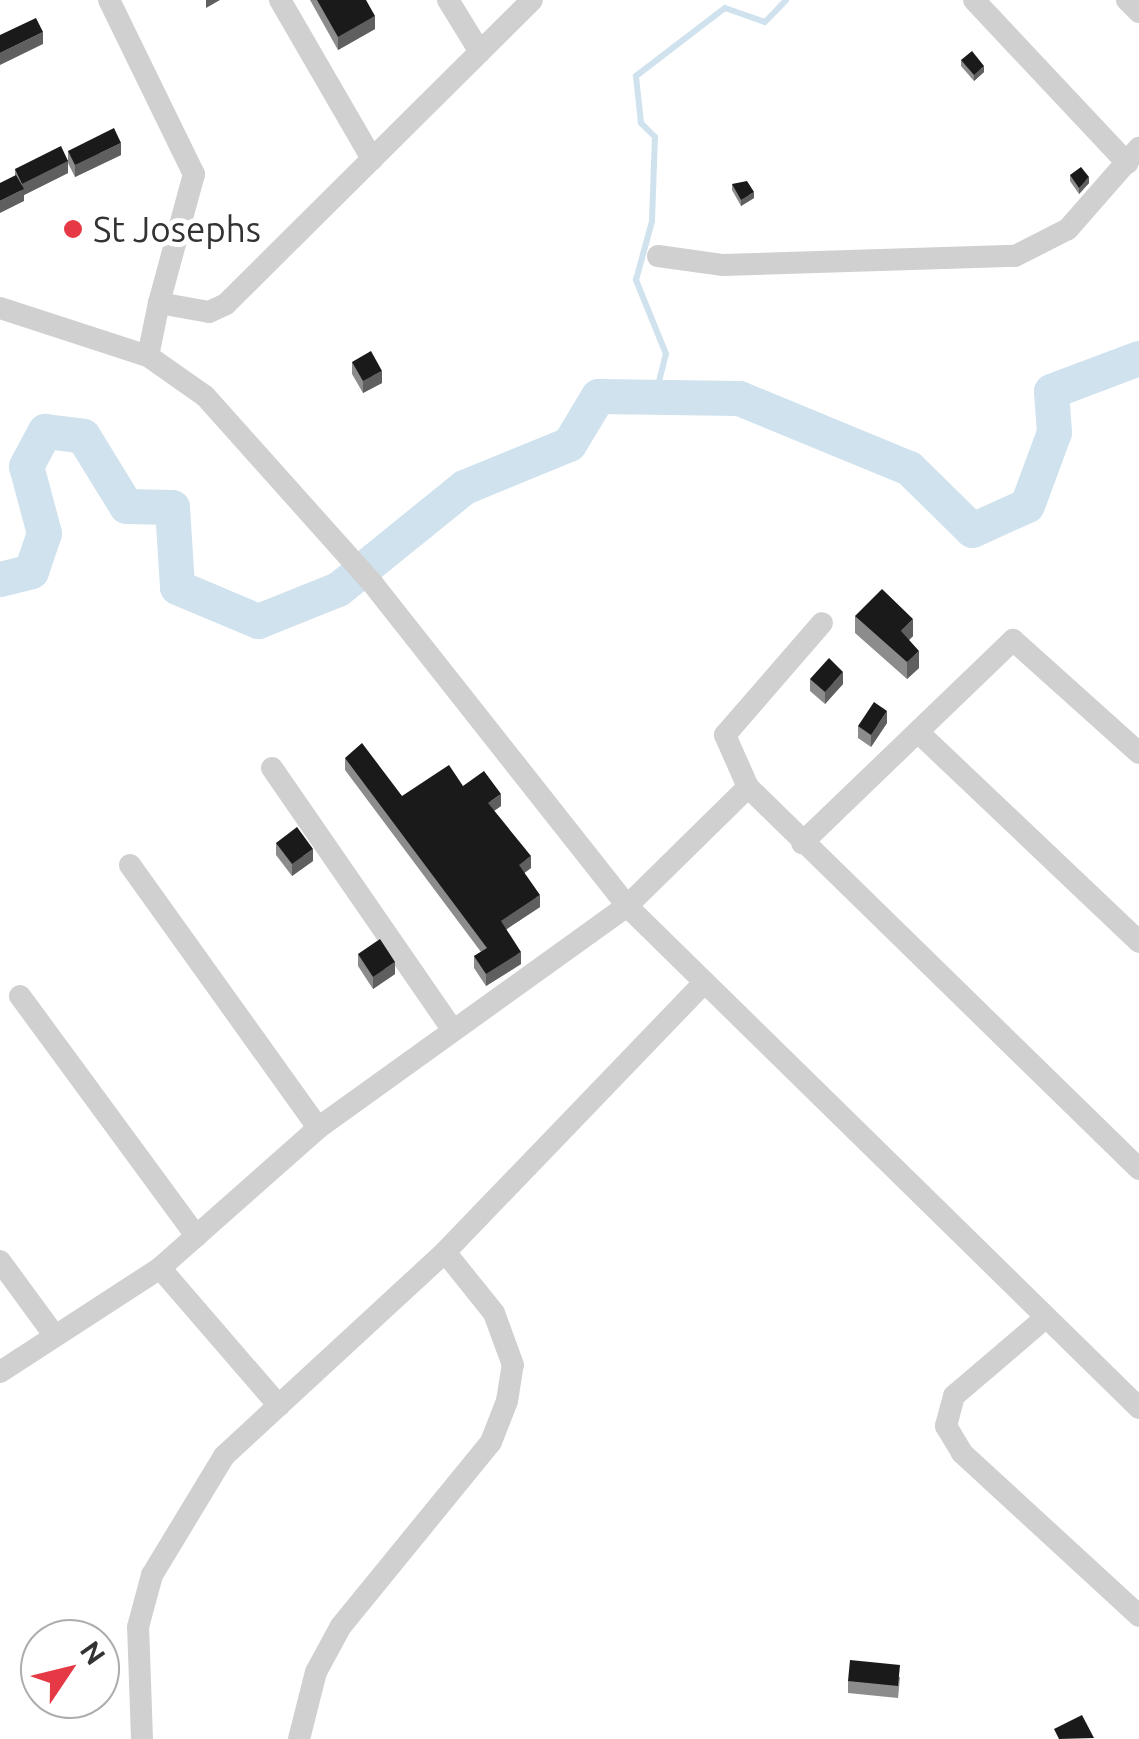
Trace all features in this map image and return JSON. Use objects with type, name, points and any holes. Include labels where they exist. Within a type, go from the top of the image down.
[{"type":"street","points":[[110,0],[194,174],[148,356]]},
{"type":"street","points":[[280,0],[372,159]]},
{"type":"street","points":[[448,0],[480,52]]},
{"type":"street","points":[[159,303],[210,312],[226,304],[532,0]]},
{"type":"street","points":[[658,256],[723,266],[1015,256],[1068,230],[1133,155],[974,0]]},
{"type":"street","points":[[1127,0],[1139,12]]},
{"type":"street","points":[[0,308],[148,356],[205,396],[341,552],[374,584],[627,906],[702,986],[1139,1408]]},
{"type":"street","points":[[822,623],[725,735],[748,787],[1139,1170]]},
{"type":"street","points":[[802,843],[1018,640],[1139,752]]},
{"type":"street","points":[[918,732],[1139,942]]},
{"type":"street","points":[[272,768],[453,1030]]},
{"type":"street","points":[[0,1372],[52,1332],[160,1268],[318,1128],[627,906],[748,787]]},
{"type":"street","points":[[130,865],[318,1128]]},
{"type":"street","points":[[142,1739],[138,1627],[152,1575],[224,1456],[445,1252],[702,986]]},
{"type":"street","points":[[20,996],[196,1236]]},
{"type":"street","points":[[299,1739],[316,1672],[341,1626],[491,1442],[507,1401],[513,1364],[494,1313],[445,1252]]},
{"type":"street","points":[[0,1260],[52,1332]]},
{"type":"street","points":[[160,1268],[278,1406]]},
{"type":"street","points":[[1044,1319],[954,1396],[946,1426],[962,1453],[1139,1616]]},
{"type":"building","points":[[317,0],[366,0],[375,16],[338,37]]},
{"type":"building","points":[[36,18],[43,32],[0,53],[0,35]]},
{"type":"building","points":[[972,51],[984,66],[974,75],[961,60]]},
{"type":"building","points":[[114,128],[121,143],[75,165],[68,151]]},
{"type":"building","points":[[61,146],[68,161],[22,184],[15,169]]},
{"type":"building","points":[[1081,167],[1089,177],[1079,188],[1070,175]]},
{"type":"building","points":[[16,175],[24,189],[0,201],[0,183]]},
{"type":"building","points":[[747,181],[754,192],[741,200],[732,184]]},
{"type":"building","points":[[371,351],[382,371],[363,381],[352,362]]},
{"type":"building","points":[[882,589],[913,619],[901,631],[919,651],[907,662],[855,616]]},
{"type":"building","points":[[829,658],[843,672],[825,692],[810,679]]},
{"type":"building","points":[[874,702],[887,711],[871,735],[858,726]]},
{"type":"building","points":[[362,743],[402,796],[449,765],[463,786],[484,771],[501,794],[488,803],[531,856],[519,865],[540,895],[501,921],[521,952],[486,974],[474,956],[487,948],[345,758]]},
{"type":"building","points":[[297,827],[313,849],[292,864],[276,843]]},
{"type":"building","points":[[380,939],[395,962],[373,977],[358,954]]},
{"type":"building","points":[[850,1660],[900,1665],[898,1686],[848,1681]]},
{"type":"building","points":[[1082,1715],[1094,1738],[1059,1739],[1054,1729]]},
{"type":"waterway","points":[[655,397],[666,354],[636,280],[652,221],[655,137],[641,123],[636,76],[725,8],[765,22],[786,0]]},
{"type":"waterway","points":[[0,579],[31,571],[44,533],[26,466],[45,431],[83,436],[126,506],[172,507],[177,587],[258,621],[338,589],[464,487],[569,444],[598,396],[739,398],[909,468],[972,530],[1027,505],[1054,432],[1051,391],[1139,358]]},
{"type":"place","name":"St Josephs","points":[[73,229]]}]
